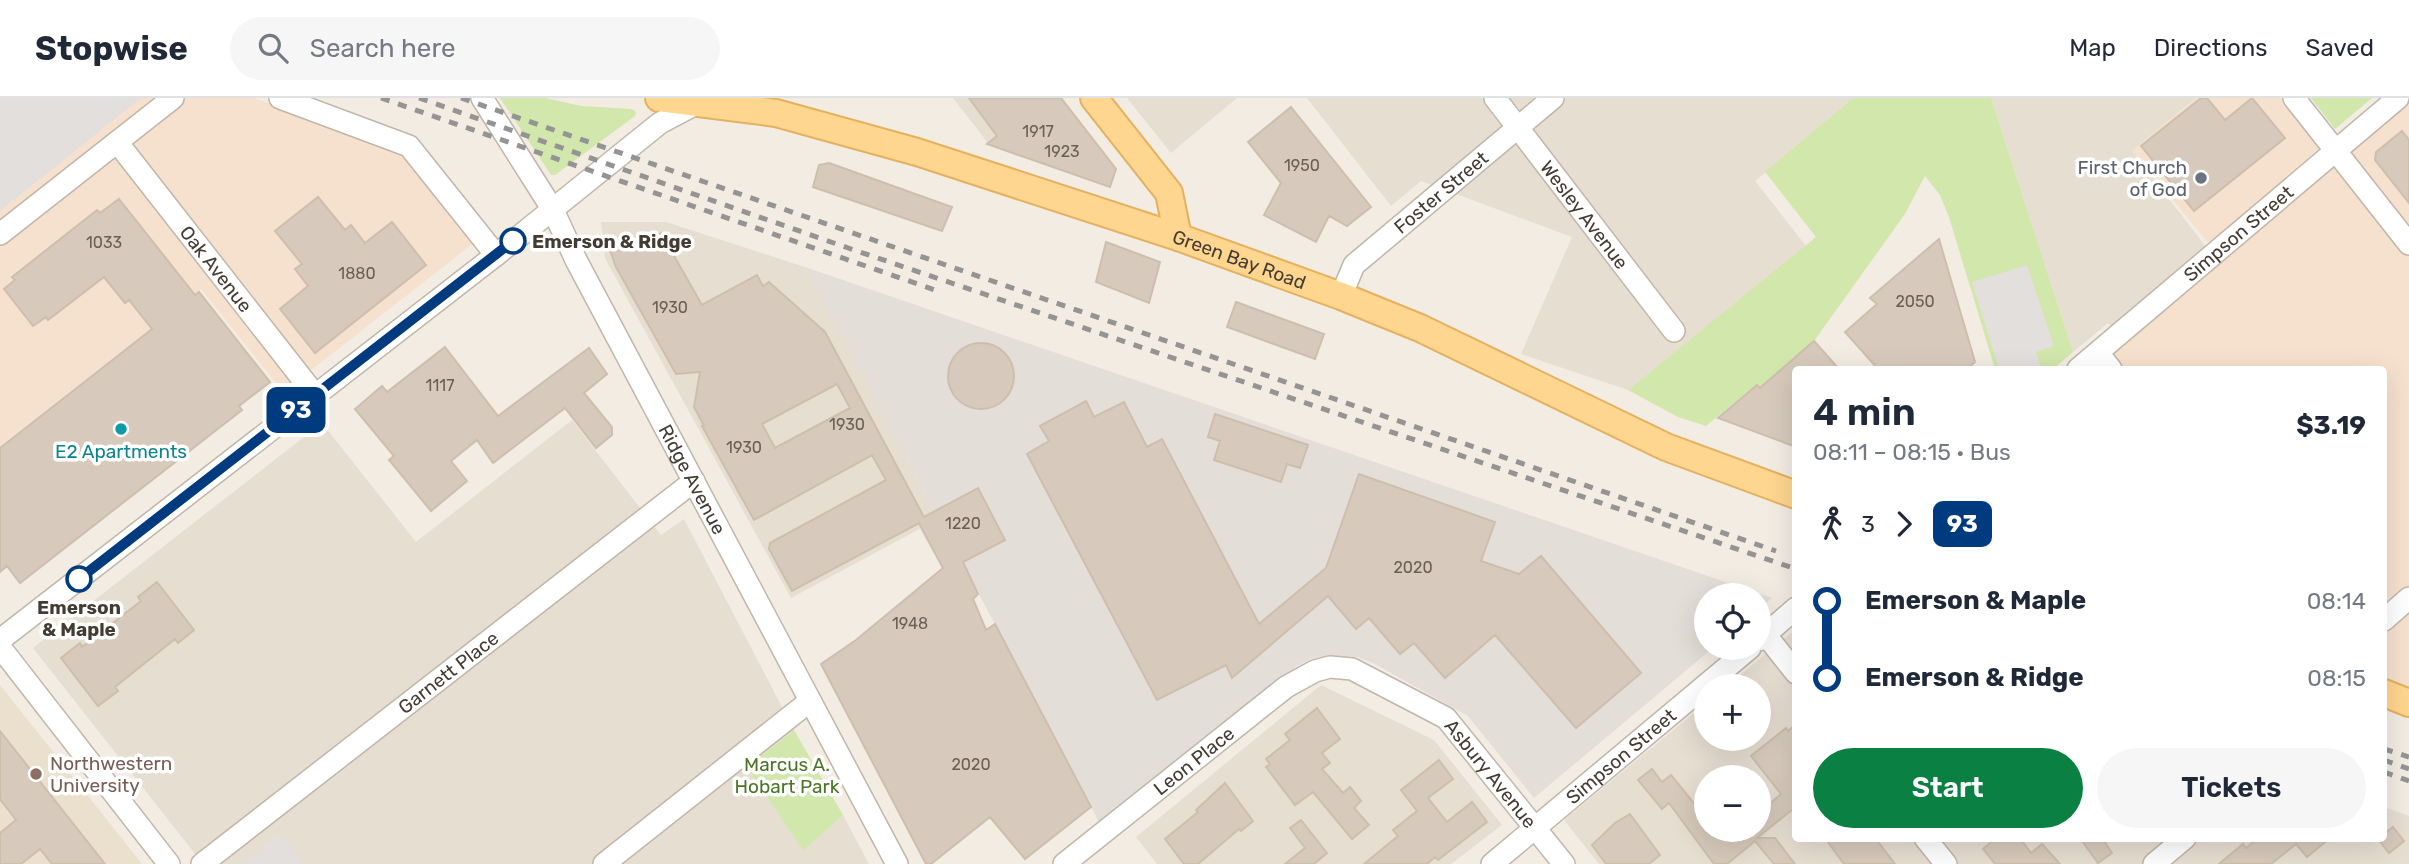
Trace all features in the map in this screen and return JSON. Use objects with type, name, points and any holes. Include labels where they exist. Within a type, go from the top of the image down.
[{"type":"main road","name":"Green Bay Road","points":[[659,98],[703,100],[776,113],[891,145],[1178,237],[1341,296],[1431,333],[1666,447],[1792,494]]},
{"type":"main road","points":[[1094,98],[1169,193],[1178,237]]},
{"type":"main road","points":[[2387,695],[2409,702]]},
{"type":"street","points":[[0,234],[173,98]]},
{"type":"street","points":[[280,98],[409,146],[496,256]]},
{"type":"street","name":"Ridge Avenue","points":[[482,98],[553,209],[576,260],[897,864]]},
{"type":"street","name":"Wesley Avenue","points":[[1495,98],[1674,331]]},
{"type":"street","name":"Foster Street","points":[[1341,296],[1354,265],[1553,98]]},
{"type":"street","points":[[2294,98],[2409,244]]},
{"type":"street","name":"Simpson Street","points":[[2104,361],[2398,98]]},
{"type":"street","points":[[0,640],[496,256],[660,123],[703,100]]},
{"type":"street","name":"Oak Avenue","points":[[117,142],[316,395]]},
{"type":"street","name":"Garnett Place","points":[[202,864],[694,481]]},
{"type":"street","points":[[2387,617],[2409,598]]},
{"type":"street","name":"Simpson Street","points":[[1771,630],[1792,611]]},
{"type":"street","points":[[0,647],[169,864]]},
{"type":"street","points":[[1771,652],[1792,670]]},
{"type":"street","name":"Simpson Street","points":[[1492,864],[1735,660]]},
{"type":"street","name":"Asbury Avenue","points":[[1330,667],[1352,669],[1446,719],[1564,864]]},
{"type":"street","name":"Leon Place","points":[[1064,864],[1286,687],[1315,671],[1330,667]]},
{"type":"street","points":[[604,864],[810,701]]},
{"type":"street","points":[[1929,842],[1946,864]]},
{"type":"street","points":[[2154,864],[2180,842]]},
{"type":"shaded area","points":[[0,98],[253,98],[400,149],[475,242],[283,392],[201,289],[0,446]]},
{"type":"shaded area","points":[[0,98],[141,98],[0,211]]},
{"type":"shaded area","points":[[953,98],[1045,98],[988,143]]},
{"type":"shaded area","points":[[1127,98],[1237,98],[1171,153]]},
{"type":"shaded area","points":[[1307,98],[1853,98],[1755,181],[1806,246],[1628,390],[1521,354],[1572,237],[1421,181],[1391,206]]},
{"type":"shaded area","points":[[1991,98],[2196,98],[2132,151],[2281,344],[2162,366],[2144,366],[2108,323],[2073,352]]},
{"type":"shaded area","points":[[2196,98],[2293,98],[2336,151],[2398,98],[2409,98],[2409,703],[2387,694],[2387,366],[2082,366],[2216,252],[2132,151]]},
{"type":"shaded area","points":[[601,222],[666,222],[808,268],[938,519],[791,598],[605,258]]},
{"type":"shaded area","points":[[2027,265],[2054,346],[2036,352],[2041,366],[1998,366],[1972,282]]},
{"type":"shaded area","points":[[808,268],[1728,583],[1694,583],[1694,660],[1699,660],[1534,798],[1468,716],[1373,663],[1357,657],[1327,656],[1310,659],[1297,666],[1099,822],[962,562],[943,570],[920,529],[938,519]]},
{"type":"shaded area","points":[[572,420],[661,535],[684,519],[794,730],[747,767],[803,851],[843,815],[869,864],[203,864],[33,648],[322,423],[416,542]]},
{"type":"shaded area","points":[[1792,632],[1792,842],[2387,842],[2387,808],[2409,816],[2409,864],[1599,864],[1564,820],[1694,713],[1694,751],[1771,751],[1771,674],[1742,674],[1759,660],[1771,660],[1771,650]]},
{"type":"shaded area","name":"Northwestern University","points":[[0,685],[142,864],[0,864]]},
{"type":"shaded area","points":[[1321,685],[1434,740],[1502,825],[1451,864],[1157,864],[1136,837]]},
{"type":"shaded area","points":[[280,833],[304,864],[241,864]]},
{"type":"green space","points":[[500,98],[545,98],[581,106],[632,109],[636,112],[635,116],[555,175],[551,175]]},
{"type":"green space","points":[[1853,98],[1991,98],[2073,352],[2057,366],[1994,366],[1949,217],[1940,195],[1925,176],[1905,214],[1814,341],[1760,388],[1756,385],[1706,426],[1678,417],[1628,390],[1816,237],[1765,172]]},
{"type":"green space","points":[[2311,98],[2372,98],[2335,129]]},
{"type":"green space","name":"Marcus A. Hobart Park","points":[[794,730],[843,815],[803,851],[747,767]]},
{"type":"building","points":[[969,98],[1061,98],[1116,169],[1110,187],[987,144],[997,136]]},
{"type":"building","name":"First Church of God","points":[[2201,98],[2207,98],[2225,120],[2252,98],[2285,138],[2194,211],[2141,146]]},
{"type":"building","points":[[1291,107],[1371,207],[1347,226],[1329,216],[1316,242],[1264,215],[1281,183],[1248,142]]},
{"type":"building","points":[[2402,131],[2409,140],[2409,203],[2375,160],[2376,152]]},
{"type":"building","points":[[829,163],[952,207],[942,231],[813,187],[819,165]]},
{"type":"building","points":[[318,197],[345,230],[351,225],[365,243],[392,222],[426,265],[315,353],[280,309],[308,286],[295,269],[302,264],[275,231]]},
{"type":"building","name":"E2 Apartments","points":[[119,199],[195,295],[199,292],[270,382],[239,406],[242,410],[20,583],[7,566],[0,572],[0,448],[152,329],[129,300],[125,303],[104,277],[48,320],[46,317],[33,326],[4,289],[15,280],[12,277],[97,210],[100,213]]},
{"type":"building","points":[[661,233],[702,305],[757,275],[763,286],[769,282],[825,332],[924,517],[978,488],[1005,540],[963,562],[978,594],[973,599],[986,630],[995,624],[1091,807],[1025,859],[990,817],[931,864],[926,864],[821,664],[856,640],[943,568],[919,523],[792,591],[769,549],[770,543],[886,480],[872,455],[754,520],[694,407],[700,372],[676,374],[616,267],[610,250],[629,235],[636,247]],"holes":[[[837,384],[850,408],[775,448],[762,424]]]},
{"type":"building","points":[[1939,239],[1975,362],[1970,366],[1875,366],[1845,332],[1877,304],[1870,298]]},
{"type":"building","points":[[1106,242],[1160,262],[1149,303],[1096,282]]},
{"type":"building","points":[[1236,302],[1324,334],[1315,359],[1227,327]]},
{"type":"building","points":[[1814,341],[1836,366],[1792,366],[1792,446],[1718,418],[1757,385],[1760,388]]},
{"type":"building","points":[[981,343],[994,346],[1004,353],[1011,363],[1014,376],[1011,389],[1004,399],[994,406],[981,409],[968,406],[958,399],[951,389],[948,376],[951,363],[958,353],[968,346]]},
{"type":"building","points":[[445,347],[498,416],[589,348],[607,374],[584,393],[612,427],[612,435],[596,448],[565,408],[493,463],[477,440],[451,461],[467,481],[431,511],[389,460],[394,456],[355,409],[382,386],[387,392]]},
{"type":"building","points":[[1086,401],[1094,417],[1124,402],[1147,447],[1162,439],[1259,624],[1326,568],[1359,474],[1495,522],[1481,561],[1519,574],[1541,556],[1641,673],[1576,728],[1495,635],[1445,678],[1414,643],[1400,654],[1369,618],[1356,629],[1328,596],[1232,678],[1226,665],[1157,700],[1027,454],[1049,441],[1040,426]]},
{"type":"building","points":[[1215,414],[1308,445],[1300,468],[1287,464],[1281,482],[1214,460],[1220,441],[1208,437]]},
{"type":"building","points":[[157,582],[194,630],[178,643],[175,639],[115,687],[118,691],[98,706],[61,658],[80,643],[82,647],[141,601],[138,597]]},
{"type":"building","points":[[1317,708],[1340,739],[1322,753],[1330,763],[1322,769],[1343,793],[1350,787],[1361,801],[1354,808],[1369,825],[1352,839],[1313,792],[1295,805],[1266,767],[1270,764],[1266,759],[1290,740],[1285,734]]},
{"type":"building","points":[[1786,728],[1788,731],[1792,728],[1792,810],[1771,827],[1771,803],[1781,794],[1771,781],[1771,765],[1758,765],[1751,756],[1757,751],[1771,751],[1771,740]]},
{"type":"building","points":[[0,731],[105,864],[52,864],[40,849],[21,864],[0,864],[0,833],[16,820],[0,799]]},
{"type":"building","points":[[1439,760],[1453,779],[1428,798],[1447,822],[1472,802],[1487,822],[1438,860],[1435,857],[1427,864],[1364,864],[1398,836],[1393,830],[1417,811],[1401,790]]},
{"type":"building","points":[[1652,769],[1662,782],[1671,775],[1694,803],[1694,837],[1669,803],[1662,809],[1638,780]]},
{"type":"building","points":[[1225,783],[1253,821],[1241,831],[1239,829],[1198,864],[1184,864],[1165,839],[1198,812],[1196,810]]},
{"type":"building","points":[[1630,814],[1660,855],[1649,864],[1606,864],[1592,845],[1615,823]]},
{"type":"building","points":[[1301,820],[1327,853],[1314,864],[1285,864],[1305,848],[1290,828]]},
{"type":"building","points":[[2393,827],[2404,841],[2389,853],[2380,842],[2387,842],[2387,832]]},
{"type":"building","points":[[1771,838],[1775,838],[1795,864],[1774,864],[1756,842],[1771,842]]},
{"type":"building","points":[[1698,842],[1754,842],[1727,864],[1714,864]]},
{"type":"building","points":[[1828,842],[1878,842],[1895,864],[1844,864]]},
{"type":"building","points":[[1991,842],[2023,842],[2031,853],[2042,844],[2060,864],[1995,864],[1983,849]]},
{"type":"building","points":[[2083,842],[2105,842],[2112,853],[2098,863]]},
{"type":"building","points":[[2253,842],[2325,842],[2307,857],[2296,844],[2271,864],[2219,864],[2243,844],[2246,848]]},
{"type":"railway","points":[[381,98],[935,290]]},
{"type":"railway","points":[[419,98],[851,249],[1792,568]]},
{"type":"railway","points":[[461,98],[1776,551]]},
{"type":"railway","points":[[2387,750],[2409,757]]},
{"type":"railway","points":[[2387,761],[2409,769]]},
{"type":"railway","points":[[2387,773],[2409,781]]},
{"type":"bus line","name":"93","points":[[79,579],[513,241]]},
{"type":"place","name":"First Church of God","points":[[2201,178]]},
{"type":"place","name":"Emerson & Ridge","points":[[513,241]]},
{"type":"place","name":"E2 Apartments","points":[[121,429]]},
{"type":"place","name":"Emerson & Maple","points":[[79,579]]},
{"type":"place","name":"Northwestern University","points":[[36,774]]}]
